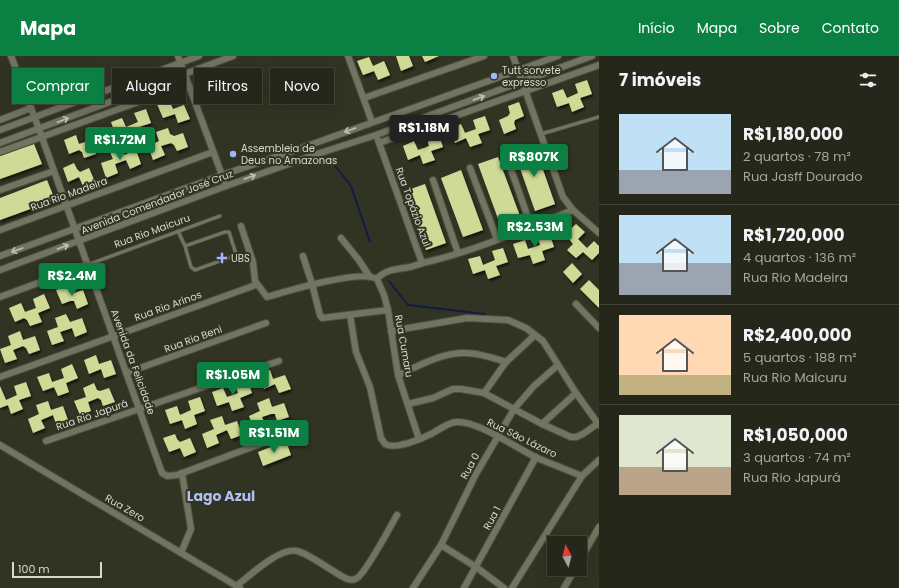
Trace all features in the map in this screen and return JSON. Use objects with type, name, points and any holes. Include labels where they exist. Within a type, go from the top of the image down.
[{"type":"street","name":"Avenida da Felicidade","points":[[11,56],[80,241],[87,265],[162,473],[171,476],[182,473]]},
{"type":"street","points":[[0,130],[35,118],[180,59],[199,56]]},
{"type":"street","points":[[186,73],[233,56]]},
{"type":"street","points":[[348,56],[372,122]]},
{"type":"street","points":[[364,98],[484,56]]},
{"type":"street","points":[[513,56],[563,197],[573,210],[599,233]]},
{"type":"street","name":"Avenida Comendador José Cruz","points":[[0,256],[222,175],[558,56]]},
{"type":"street","name":"Avenida Comendador José Cruz","points":[[0,270],[226,186],[376,135],[592,56]]},
{"type":"street","points":[[379,143],[599,65]]},
{"type":"street","points":[[186,79],[226,186]]},
{"type":"street","points":[[0,152],[188,84]]},
{"type":"street","points":[[0,143],[112,101]]},
{"type":"street","points":[[0,120],[31,108]]},
{"type":"street","name":"Rua Topázio Azul","points":[[376,135],[423,262]]},
{"type":"street","name":"Rua Rio Madeira","points":[[0,230],[213,152]]},
{"type":"street","points":[[507,158],[531,226]]},
{"type":"street","points":[[470,168],[497,239]]},
{"type":"street","points":[[0,190],[54,171]]},
{"type":"street","points":[[433,180],[458,253]]},
{"type":"street","points":[[241,226],[253,262],[255,281],[267,298],[312,284],[355,277],[370,277],[377,279],[381,274],[386,272],[458,253],[573,210]]},
{"type":"street","points":[[342,238],[370,277]]},
{"type":"street","points":[[303,256],[322,318],[388,310]]},
{"type":"street","name":"Rua Rio Maicuru","points":[[0,297],[87,265]]},
{"type":"street","name":"Rua Cumaru","points":[[377,279],[388,310],[398,375],[419,439]]},
{"type":"street","name":"Rua Rio Arinos","points":[[0,377],[253,286]]},
{"type":"street","points":[[576,304],[599,328]]},
{"type":"street","name":"Rua São Lázaro","points":[[350,315],[356,352],[370,387],[381,438],[385,444],[391,446],[398,445],[419,439],[457,422],[470,424],[498,436],[536,457],[582,476]]},
{"type":"street","points":[[391,331],[467,318],[508,320],[526,328],[543,341],[576,393],[598,424],[576,437],[571,437],[542,424],[484,393],[461,389],[453,389],[433,398],[408,404]]},
{"type":"street","name":"Rua Rio Beni","points":[[126,373],[266,323]]},
{"type":"street","points":[[484,393],[506,362],[535,335]]},
{"type":"street","points":[[398,375],[439,358],[466,353],[506,362]]},
{"type":"street","name":"Rua Rio Japurá","points":[[46,441],[279,362]]},
{"type":"street","name":"Rua 0","points":[[413,588],[441,545],[476,474],[514,409],[534,386],[558,365]]},
{"type":"street","points":[[542,424],[576,393]]},
{"type":"street","points":[[181,553],[191,529],[182,473],[303,428]]},
{"type":"street","name":"Rua Zero","points":[[0,445],[238,587]]},
{"type":"street","name":"Rua 1","points":[[464,588],[536,457]]},
{"type":"street","points":[[512,588],[582,476],[599,460]]},
{"type":"street","points":[[238,587],[277,556],[288,551],[302,553],[345,578],[352,580],[357,578],[367,565],[396,515]]},
{"type":"street","points":[[587,548],[599,527]]},
{"type":"street","points":[[441,545],[476,567],[504,588]]},
{"type":"street","points":[[564,588],[571,576]]},
{"type":"lane","points":[[540,134],[599,117]]},
{"type":"lane","name":"Rua Rio Maicuru","points":[[87,265],[220,216]]},
{"type":"lane","points":[[178,231],[191,267],[195,270],[236,254],[230,234],[227,232],[184,246]]},
{"type":"building","points":[[396,56],[409,56],[413,66],[401,71]]},
{"type":"building","points":[[422,56],[439,56],[425,62]]},
{"type":"building","points":[[369,57],[373,66],[384,61],[390,75],[378,80],[374,71],[363,75],[357,61]]},
{"type":"building","points":[[587,80],[592,94],[580,98],[584,107],[572,112],[569,103],[557,107],[552,93],[563,89],[567,98],[578,93],[575,84]]},
{"type":"building","points":[[519,102],[524,116],[515,120],[514,123],[516,129],[504,134],[499,120],[508,116],[510,113],[508,106]]},
{"type":"building","points":[[157,104],[171,104],[173,109],[184,105],[190,119],[178,123],[175,114],[163,118]]},
{"type":"building","points":[[146,109],[151,123],[139,127],[143,136],[131,141],[128,132],[116,136],[111,122],[122,118],[126,127],[138,122],[134,113]]},
{"type":"building","points":[[485,116],[490,130],[478,134],[482,143],[470,147],[466,138],[455,143],[449,129],[461,124],[465,133],[476,129],[473,120]]},
{"type":"building","points":[[99,127],[104,141],[93,145],[96,154],[84,158],[82,152],[79,150],[69,154],[64,140],[76,135],[79,144],[91,140],[87,131]]},
{"type":"building","points":[[168,128],[170,134],[174,136],[183,133],[188,147],[177,151],[171,143],[161,146],[165,155],[153,160],[148,146],[159,141],[156,132]]},
{"type":"building","points":[[438,133],[443,147],[431,151],[435,160],[423,164],[420,155],[408,160],[403,146],[414,141],[418,150],[429,146],[426,137]]},
{"type":"building","points":[[34,144],[42,164],[0,179],[0,156]]},
{"type":"building","points":[[534,144],[555,204],[535,211],[514,151]]},
{"type":"building","points":[[121,146],[124,155],[136,150],[141,164],[130,169],[126,160],[115,164],[118,173],[106,178],[101,163],[113,159],[109,150]]},
{"type":"building","points":[[498,157],[520,216],[500,224],[478,164]]},
{"type":"building","points":[[74,163],[80,172],[89,168],[95,182],[83,186],[79,177],[68,182],[63,168]]},
{"type":"building","points":[[461,170],[483,230],[463,237],[441,178]]},
{"type":"building","points":[[47,180],[55,200],[0,220],[0,198]]},
{"type":"building","points":[[425,184],[446,243],[426,250],[405,191]]},
{"type":"building","points":[[576,224],[585,232],[578,239],[587,248],[594,241],[599,246],[599,253],[592,260],[583,252],[576,258],[567,250],[573,244],[565,234]]},
{"type":"building","points":[[549,232],[554,247],[542,251],[545,260],[533,264],[530,255],[518,258],[513,244],[525,240],[528,249],[540,245],[537,236]]},
{"type":"building","points":[[503,248],[508,262],[496,266],[500,275],[488,279],[485,270],[473,274],[468,259],[480,256],[483,265],[495,260],[492,251]]},
{"type":"building","points":[[572,263],[582,274],[573,283],[563,272]]},
{"type":"building","points":[[589,280],[599,290],[599,308],[580,289]]},
{"type":"building","points":[[68,286],[71,294],[83,290],[88,304],[77,309],[74,301],[62,304],[56,290]]},
{"type":"building","points":[[44,294],[50,308],[38,313],[42,322],[30,326],[24,318],[15,322],[9,308],[21,303],[25,312],[36,308],[33,299]]},
{"type":"building","points":[[66,314],[70,322],[82,318],[87,332],[75,337],[72,328],[60,332],[64,341],[52,345],[47,331],[58,327],[55,318]]},
{"type":"building","points":[[20,331],[23,340],[35,336],[40,350],[29,354],[23,346],[13,350],[17,359],[5,363],[0,349],[11,345],[8,336]]},
{"type":"building","points":[[96,355],[99,364],[111,360],[116,374],[104,378],[101,369],[89,374],[84,360]]},
{"type":"building","points":[[72,364],[78,378],[66,383],[69,392],[58,396],[54,387],[43,391],[37,377],[49,373],[52,382],[64,378],[61,369]]},
{"type":"building","points":[[270,370],[273,379],[285,375],[291,389],[279,393],[275,384],[264,389],[258,375]]},
{"type":"building","points":[[247,379],[252,393],[240,398],[244,407],[232,411],[229,402],[217,406],[212,392],[223,388],[227,397],[238,393],[235,384]]},
{"type":"building","points":[[26,382],[31,396],[19,400],[23,409],[11,414],[8,405],[0,408],[0,386],[6,400],[17,395],[14,386]]},
{"type":"building","points":[[94,383],[97,390],[100,391],[109,388],[115,402],[103,406],[101,400],[98,398],[88,402],[91,411],[80,415],[74,401],[86,397],[83,388]]},
{"type":"building","points":[[200,397],[205,411],[194,415],[197,424],[185,429],[182,420],[170,424],[165,410],[177,406],[180,415],[191,410],[188,401]]},
{"type":"building","points":[[269,398],[272,407],[284,403],[289,417],[277,421],[275,414],[262,417],[266,426],[254,430],[249,416],[260,411],[257,403]]},
{"type":"building","points":[[48,401],[51,410],[63,406],[68,420],[56,424],[53,415],[41,420],[45,428],[33,433],[28,419],[39,414],[36,405]]},
{"type":"building","points":[[222,416],[225,425],[237,421],[242,435],[231,439],[227,430],[216,435],[219,443],[207,448],[202,434],[214,429],[210,420]]},
{"type":"building","points":[[175,434],[180,442],[190,438],[196,452],[184,457],[180,448],[169,452],[163,438]]},
{"type":"building","points":[[286,441],[291,455],[263,466],[258,452]]},
{"type":"waterway","points":[[331,161],[351,186],[370,242]]},
{"type":"waterway","points":[[389,281],[408,305],[485,314]]},
{"type":"place","name":"Tutt sorvete expresso","points":[[494,76]]},
{"type":"place","name":"Assembleia de Deus no Amazonas","points":[[233,154]]},
{"type":"place","name":"UBS","points":[[222,258]]},
{"type":"district","name":"Lago Azul","points":[[221,496]]}]
